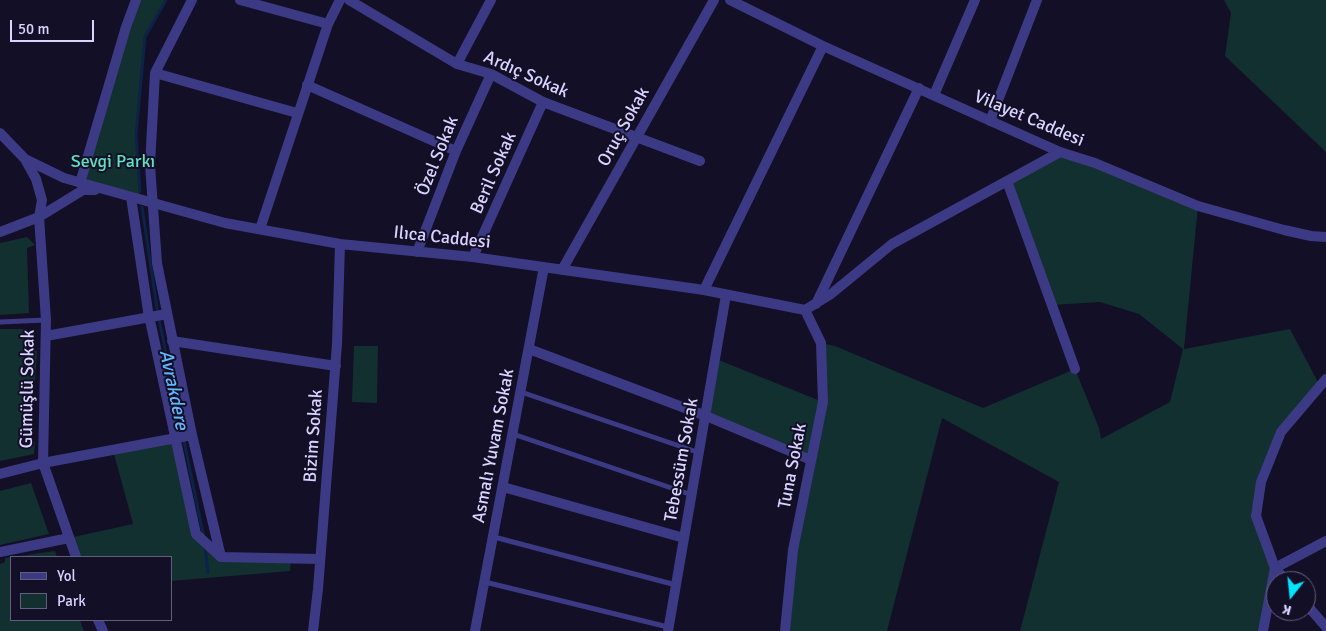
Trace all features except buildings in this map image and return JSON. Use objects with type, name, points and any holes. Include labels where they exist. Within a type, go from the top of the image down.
[{"type":"street","points":[[80,183],[126,27],[136,0]]},
{"type":"street","points":[[192,0],[155,73],[150,165],[157,263],[192,435],[222,557]]},
{"type":"street","points":[[240,0],[328,24]]},
{"type":"street","points":[[260,229],[328,24],[340,0]]},
{"type":"street","name":"Ardıç Sokak","points":[[349,0],[457,64],[491,74],[543,102],[700,161]]},
{"type":"street","points":[[457,64],[491,0]]},
{"type":"street","name":"Oruç Sokak","points":[[562,270],[714,0]]},
{"type":"street","name":"Vilayet Caddesi","points":[[730,0],[823,46],[1060,152],[1095,163],[1198,206],[1284,230],[1326,237]]},
{"type":"street","points":[[934,95],[975,0]]},
{"type":"street","points":[[990,121],[1038,0]]},
{"type":"street","points":[[704,290],[823,46]]},
{"type":"street","points":[[155,73],[297,113]]},
{"type":"street","name":"Özel Sokak","points":[[417,252],[456,151],[491,74]]},
{"type":"street","points":[[307,85],[456,151]]},
{"type":"street","points":[[816,305],[919,88]]},
{"type":"street","name":"Beril Sokak","points":[[473,257],[543,102]]},
{"type":"street","points":[[0,133],[25,159]]},
{"type":"street","points":[[805,310],[816,305],[892,244],[1060,152]]},
{"type":"street","name":"Ilıca Caddesi","points":[[25,159],[64,178],[226,223],[340,244],[473,257],[704,290],[805,310]]},
{"type":"street","name":"Gümüşlü Sokak","points":[[25,159],[36,179],[42,200],[39,216],[46,320],[43,463],[76,556]]},
{"type":"street","points":[[1007,181],[1075,369]]},
{"type":"street","points":[[0,232],[39,216],[83,190],[103,189]]},
{"type":"street","points":[[131,197],[149,317],[196,534],[222,557],[320,559]]},
{"type":"street","name":"Bizim Sokak","points":[[313,631],[336,366],[340,244]]},
{"type":"street","name":"Asmalı Yuvam Sokak","points":[[478,630],[484,582],[544,267]]},
{"type":"street","name":"Tebessüm Sokak","points":[[668,629],[726,295]]},
{"type":"street","name":"Tuna Sokak","points":[[785,631],[793,550],[823,402],[821,343],[805,310]]},
{"type":"street","points":[[46,336],[167,314]]},
{"type":"street","points":[[172,341],[336,366]]},
{"type":"street","points":[[529,349],[706,416],[811,460]]},
{"type":"street","points":[[1278,571],[1256,516],[1261,482],[1281,432],[1326,379]]},
{"type":"street","points":[[0,474],[43,463],[192,435]]},
{"type":"street","points":[[503,487],[684,538]]},
{"type":"street","points":[[0,552],[69,538]]},
{"type":"street","points":[[1275,568],[1326,540]]},
{"type":"street","points":[[1263,631],[1275,568]]},
{"type":"street","points":[[1316,616],[1326,627]]},
{"type":"lane","points":[[0,322],[46,320]]},
{"type":"lane","points":[[521,392],[700,453]]},
{"type":"lane","points":[[513,434],[692,495]]},
{"type":"lane","points":[[494,537],[676,585]]},
{"type":"lane","points":[[484,582],[668,629]]},
{"type":"green space","name":"Sevgi Parkı","points":[[136,0],[166,0],[145,37],[136,135],[140,200],[80,183]]},
{"type":"green space","points":[[1224,0],[1326,0],[1326,152],[1225,56],[1231,13]]},
{"type":"green space","points":[[1060,152],[1198,206],[1184,349],[1290,329],[1320,386],[1281,432],[1256,516],[1275,568],[1274,571],[1266,571],[1266,615],[1263,631],[1020,631],[1059,482],[942,418],[887,631],[785,631],[811,460],[706,416],[716,359],[823,402],[821,343],[835,346],[983,408],[1075,369],[1099,428],[1101,439],[1170,402],[1183,349],[1139,314],[1100,302],[1052,305],[1007,181]]},
{"type":"green space","points":[[27,237],[35,245],[27,248],[29,313],[0,315],[0,243]]},
{"type":"green space","points":[[0,329],[27,329],[26,351],[37,351],[35,383],[25,383],[25,441],[35,442],[34,454],[0,461]]},
{"type":"green space","points":[[354,346],[378,346],[377,403],[352,402]]},
{"type":"green space","points":[[174,438],[196,534],[221,557],[291,559],[290,571],[172,581],[172,556],[76,556],[69,538],[133,524],[113,450]]},
{"type":"green space","points":[[31,483],[49,534],[0,545],[0,491]]},
{"type":"green space","points":[[55,551],[57,556],[19,556]]},
{"type":"green space","points":[[10,557],[10,621],[80,621],[84,631],[0,631],[0,564],[5,562],[5,558]]},
{"type":"waterway","name":"Avrakdere","points":[[140,191],[136,135],[145,37],[166,0]]},
{"type":"waterway","name":"Avrakdere","points":[[142,207],[158,315],[204,538]]},
{"type":"waterway","name":"Avrakdere","points":[[205,546],[208,573]]}]
